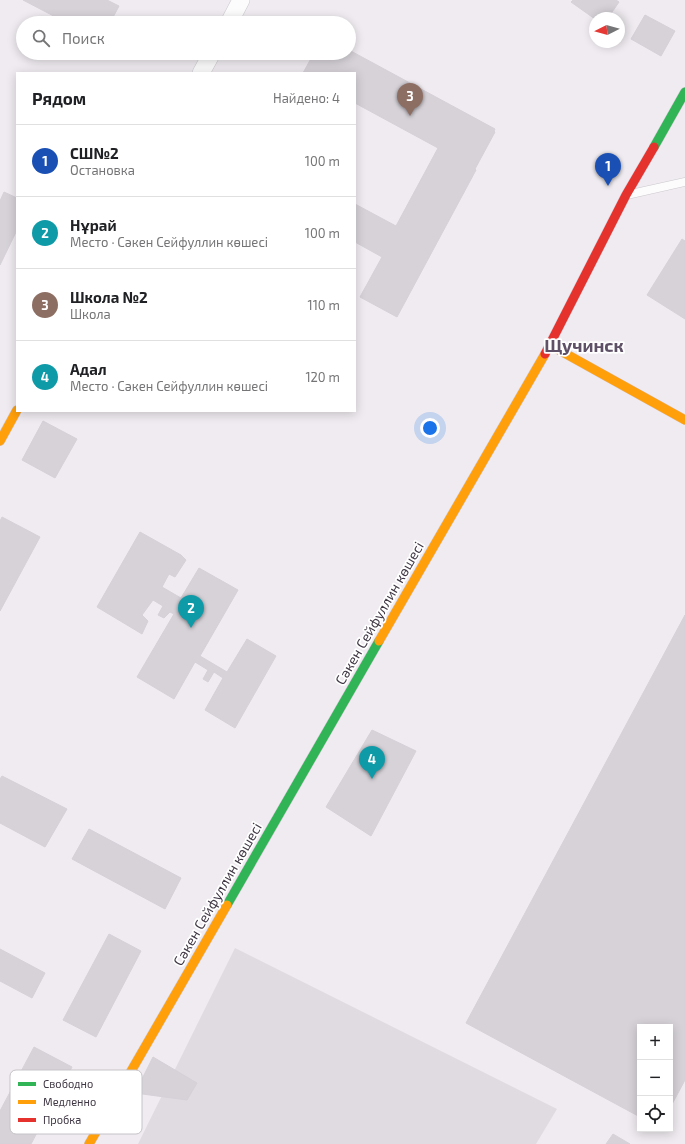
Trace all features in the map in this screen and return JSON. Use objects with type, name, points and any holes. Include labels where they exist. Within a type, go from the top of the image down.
[{"type":"street","points":[[231,16],[235,2]]},
{"type":"street","points":[[202,72],[208,60]]},
{"type":"street","name":"Сәкен Сейфуллин көшесі","points":[[132,1070],[550,345],[626,195],[685,92]]},
{"type":"street","points":[[550,345],[685,420]]},
{"type":"street","points":[[0,441],[16,412]]},
{"type":"street","name":"Сәкен Сейфуллин көшесі","points":[[89,1144],[95,1134]]},
{"type":"lane","points":[[626,195],[685,182]]},
{"type":"shaded area","points":[[235,948],[557,1109],[536,1144],[138,1144]]},
{"type":"building","points":[[23,0],[107,0],[119,6],[114,16],[54,16]]},
{"type":"building","points":[[573,0],[616,0],[619,2],[612,12],[589,12],[589,15],[571,2]]},
{"type":"building","points":[[645,15],[675,31],[661,56],[631,39]]},
{"type":"building","points":[[356,54],[495,129],[495,132],[475,169],[476,170],[397,317],[360,297],[382,257],[356,243],[356,205],[396,226],[438,148],[356,104],[356,72],[304,72],[310,60],[356,60]]},
{"type":"building","points":[[4,192],[16,198],[16,232],[0,265],[0,201]]},
{"type":"building","points":[[682,239],[685,241],[685,319],[647,295]]},
{"type":"building","points":[[43,421],[77,439],[55,478],[22,460]]},
{"type":"building","points":[[2,517],[40,537],[0,611],[0,521]]},
{"type":"building","points":[[140,532],[181,555],[186,560],[175,577],[169,574],[162,587],[181,598],[199,568],[238,590],[200,656],[227,672],[247,639],[276,656],[235,728],[205,710],[223,678],[214,672],[208,682],[203,679],[208,670],[195,662],[174,699],[137,677],[174,614],[170,612],[164,618],[158,615],[163,606],[153,600],[142,615],[148,621],[142,634],[97,607]]},
{"type":"building","points":[[685,615],[685,1080],[673,1102],[673,1024],[637,1024],[637,1115],[466,1023]]},
{"type":"building","points":[[372,730],[416,751],[371,836],[326,807]]},
{"type":"building","points":[[2,776],[67,809],[45,847],[0,823],[0,779]]},
{"type":"building","points":[[89,829],[181,878],[165,909],[72,859]]},
{"type":"building","points":[[109,934],[141,951],[96,1037],[63,1020]]},
{"type":"building","points":[[0,949],[45,973],[32,998],[0,981]]},
{"type":"building","points":[[34,1047],[72,1067],[70,1070],[22,1070]]},
{"type":"building","points":[[153,1057],[197,1083],[187,1100],[142,1094],[142,1079]]},
{"type":"building","points":[[10,1092],[10,1134],[36,1134],[31,1144],[0,1144],[0,1111]]},
{"type":"building","points":[[613,1134],[630,1144],[606,1144]]},
{"type":"traffic: fast","points":[[654,147],[685,92]]},
{"type":"traffic: fast","points":[[227,905],[379,641]]},
{"type":"traffic: slow","points":[[550,345],[685,420]]},
{"type":"traffic: slow","points":[[379,641],[545,354]]},
{"type":"traffic: slow","points":[[0,441],[16,412]]},
{"type":"traffic: slow","points":[[132,1070],[227,905]]},
{"type":"traffic: slow","points":[[89,1144],[95,1134]]},
{"type":"traffic: jam","points":[[545,354],[626,195],[654,147]]},
{"type":"place","name":"Школа №2","points":[[410,116]]},
{"type":"place","name":"СШ№2","points":[[608,186]]},
{"type":"place","name":"Нұрай","points":[[191,628]]},
{"type":"place","name":"Адал","points":[[372,779]]},
{"type":"district","name":"Щучинск","points":[[584,345]]}]
